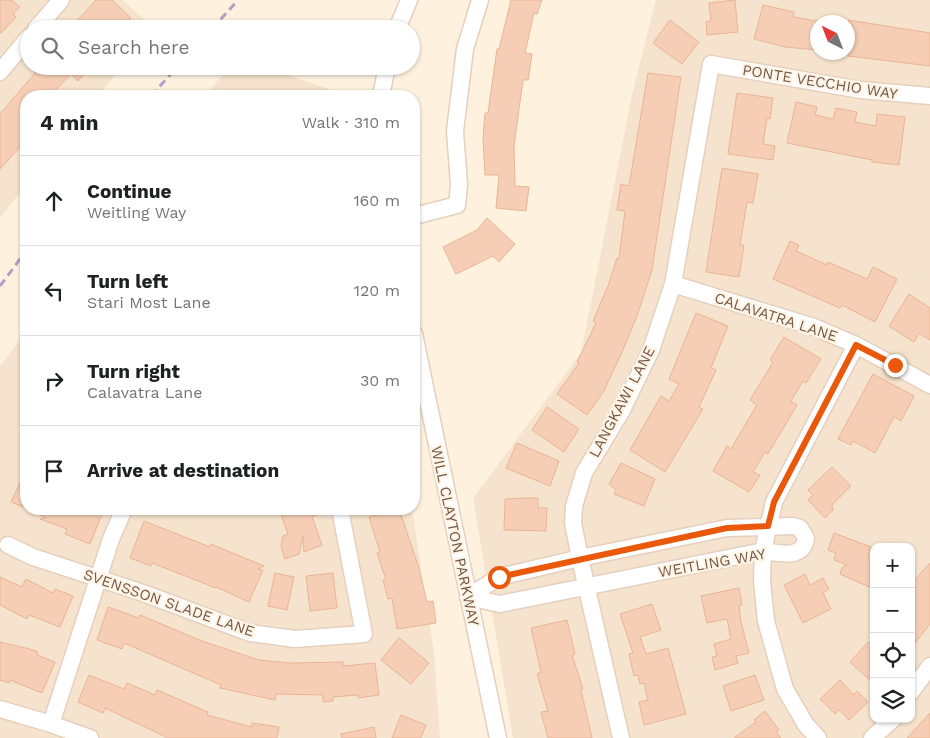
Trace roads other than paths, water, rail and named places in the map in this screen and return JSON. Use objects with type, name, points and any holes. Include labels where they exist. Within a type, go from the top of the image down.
[{"type":"street","points":[[44,20],[61,0]]},
{"type":"street","points":[[401,20],[409,0]]},
{"type":"street","points":[[420,214],[457,205],[460,184],[455,131],[466,49],[480,0]]},
{"type":"street","points":[[0,72],[20,48]]},
{"type":"street","name":"PONTE VECCHIO WAY","points":[[711,64],[861,90],[930,96]]},
{"type":"street","name":"LANGKAWI LANE","points":[[621,738],[573,523],[576,491],[584,473],[636,384],[654,342],[673,284],[711,64]]},
{"type":"street","points":[[382,90],[385,75]]},
{"type":"street","name":"CALAVATRA LANE","points":[[673,284],[814,327],[856,345],[930,385]]},
{"type":"street","points":[[818,738],[806,725],[783,681],[766,621],[762,581],[763,551],[774,502],[856,345]]},
{"type":"street","name":"WILL CLAYTON PARKWAY","points":[[420,395],[468,597],[498,738]]},
{"type":"street","points":[[52,724],[98,578],[122,515]]},
{"type":"street","name":"SVENSSON SLADE LANE","points":[[8,545],[33,556],[250,633],[295,639],[364,634],[341,515]]},
{"type":"street","name":"WEITLING WAY","points":[[794,526],[800,528],[806,538],[805,544],[797,553],[763,551],[500,604],[468,597],[499,577],[580,558],[727,528],[794,526]]},
{"type":"street","points":[[915,687],[930,666]]},
{"type":"street","points":[[0,709],[52,724],[90,738]]},
{"type":"street","points":[[872,738],[889,723]]},
{"type":"railway","points":[[220,20],[238,0]]},
{"type":"railway","points":[[156,90],[170,75]]},
{"type":"railway","points":[[0,286],[20,259]]}]
